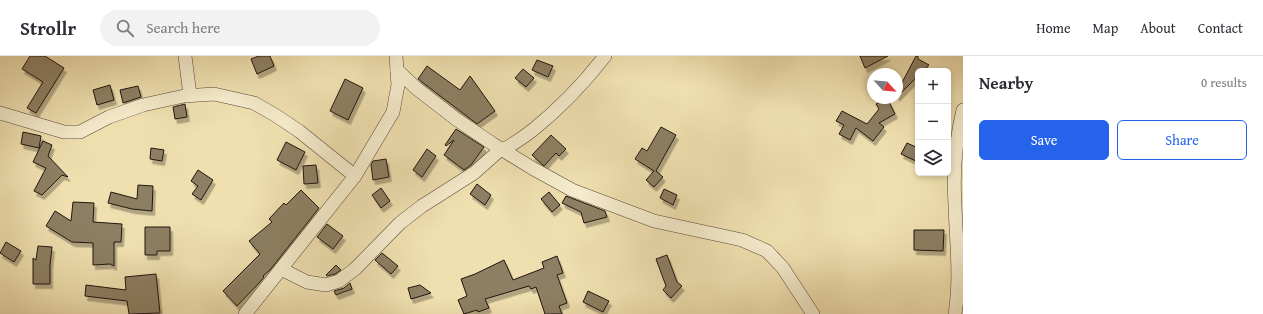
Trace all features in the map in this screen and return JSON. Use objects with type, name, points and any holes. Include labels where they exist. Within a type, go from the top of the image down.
[{"type":"street","points":[[185,56],[190,95]]},
{"type":"street","points":[[245,314],[355,176],[393,112],[398,85],[396,56]]},
{"type":"street","points":[[281,269],[307,282],[326,285],[339,281],[355,269],[400,223],[422,206],[474,173],[502,150],[533,130],[563,103],[605,56]]},
{"type":"street","points":[[397,70],[416,88],[456,119],[502,150],[572,190],[654,220],[742,240],[767,251],[783,268],[813,314]]},
{"type":"street","points":[[0,113],[64,132],[80,132],[109,117],[143,105],[190,95],[214,94],[254,103],[275,115],[299,131],[355,176]]},
{"type":"street","points":[[955,314],[959,267],[954,202],[959,126],[963,110]]},
{"type":"building","points":[[30,56],[45,56],[64,68],[36,113],[27,108],[43,82],[22,69]]},
{"type":"building","points":[[259,56],[270,56],[274,66],[257,74],[251,59]]},
{"type":"building","points":[[860,56],[888,56],[865,68]]},
{"type":"building","points":[[916,56],[918,56],[918,59],[929,65],[926,68],[915,68],[915,79],[903,91],[903,81]]},
{"type":"building","points":[[537,60],[553,66],[548,77],[532,70]]},
{"type":"building","points":[[427,66],[460,90],[470,76],[495,111],[477,124],[418,79]]},
{"type":"building","points":[[523,69],[534,78],[526,87],[515,78]]},
{"type":"building","points":[[345,79],[363,88],[348,120],[330,111]]},
{"type":"building","points":[[110,85],[114,100],[97,105],[93,90]]},
{"type":"building","points":[[138,86],[141,97],[123,103],[120,90]]},
{"type":"building","points":[[185,104],[187,117],[175,119],[173,107]]},
{"type":"building","points":[[876,104],[890,104],[895,114],[879,123],[884,127],[873,141],[856,128],[850,140],[839,134],[844,125],[836,121],[842,111],[867,124],[879,109]]},
{"type":"building","points":[[661,127],[676,135],[656,171],[663,177],[654,187],[646,180],[654,171],[635,159],[642,148],[647,151]]},
{"type":"building","points":[[456,129],[484,147],[471,165],[464,170],[444,155],[454,140],[446,146],[445,145]]},
{"type":"building","points":[[23,132],[41,136],[39,148],[21,144]]},
{"type":"building","points":[[551,135],[566,149],[559,156],[556,153],[544,166],[532,155]]},
{"type":"building","points":[[43,141],[52,145],[48,156],[68,177],[62,175],[42,195],[34,191],[46,168],[33,162]]},
{"type":"building","points":[[286,142],[305,152],[296,170],[277,160]]},
{"type":"building","points":[[907,143],[915,147],[915,161],[901,154]]},
{"type":"building","points":[[151,148],[164,150],[162,161],[150,159]]},
{"type":"building","points":[[427,149],[436,156],[422,177],[413,170]]},
{"type":"building","points":[[386,159],[389,177],[373,180],[371,165],[373,161]]},
{"type":"building","points":[[316,165],[318,183],[304,184],[303,166]]},
{"type":"building","points":[[198,170],[213,180],[201,200],[192,194],[198,186],[191,181]]},
{"type":"building","points":[[477,184],[491,195],[485,205],[470,194]]},
{"type":"building","points":[[138,185],[153,186],[152,211],[132,209],[108,203],[111,192],[137,199]]},
{"type":"building","points":[[381,188],[390,201],[381,208],[372,195]]},
{"type":"building","points":[[664,189],[677,195],[673,205],[660,198]]},
{"type":"building","points":[[301,190],[319,208],[270,270],[237,306],[223,291],[260,254],[249,241],[272,222],[269,219],[284,203],[286,205]]},
{"type":"building","points":[[549,192],[560,205],[552,212],[541,199]]},
{"type":"building","points":[[566,196],[605,211],[607,217],[584,223],[581,212],[562,203]]},
{"type":"building","points":[[73,202],[94,203],[93,222],[122,224],[121,242],[114,242],[114,266],[110,264],[93,265],[93,243],[72,242],[46,226],[55,211],[71,221]]},
{"type":"building","points":[[327,224],[343,236],[333,249],[317,237]]},
{"type":"building","points":[[145,227],[170,227],[170,251],[157,251],[157,255],[145,255]]},
{"type":"building","points":[[914,230],[944,230],[943,251],[914,250]]},
{"type":"building","points":[[6,242],[21,251],[14,262],[0,253]]},
{"type":"building","points":[[38,246],[52,247],[50,284],[33,284],[33,258],[36,260]]},
{"type":"building","points":[[382,253],[398,266],[391,274],[375,260]]},
{"type":"building","points":[[667,255],[677,282],[682,286],[671,298],[663,290],[666,286],[656,259]]},
{"type":"building","points":[[557,256],[563,273],[557,275],[567,303],[559,306],[562,314],[545,314],[536,287],[531,289],[529,286],[485,299],[489,308],[478,312],[477,310],[464,314],[458,300],[467,296],[461,279],[504,260],[513,280],[544,268],[542,262]]},
{"type":"building","points":[[336,265],[341,270],[335,274],[327,276],[326,275]]},
{"type":"building","points":[[156,274],[160,313],[129,314],[127,301],[85,296],[86,285],[126,290],[125,277]]},
{"type":"building","points":[[350,283],[352,289],[336,295],[334,291],[344,288]]},
{"type":"building","points":[[420,285],[431,293],[411,299],[408,288]]},
{"type":"building","points":[[588,291],[609,301],[603,312],[583,302]]}]
